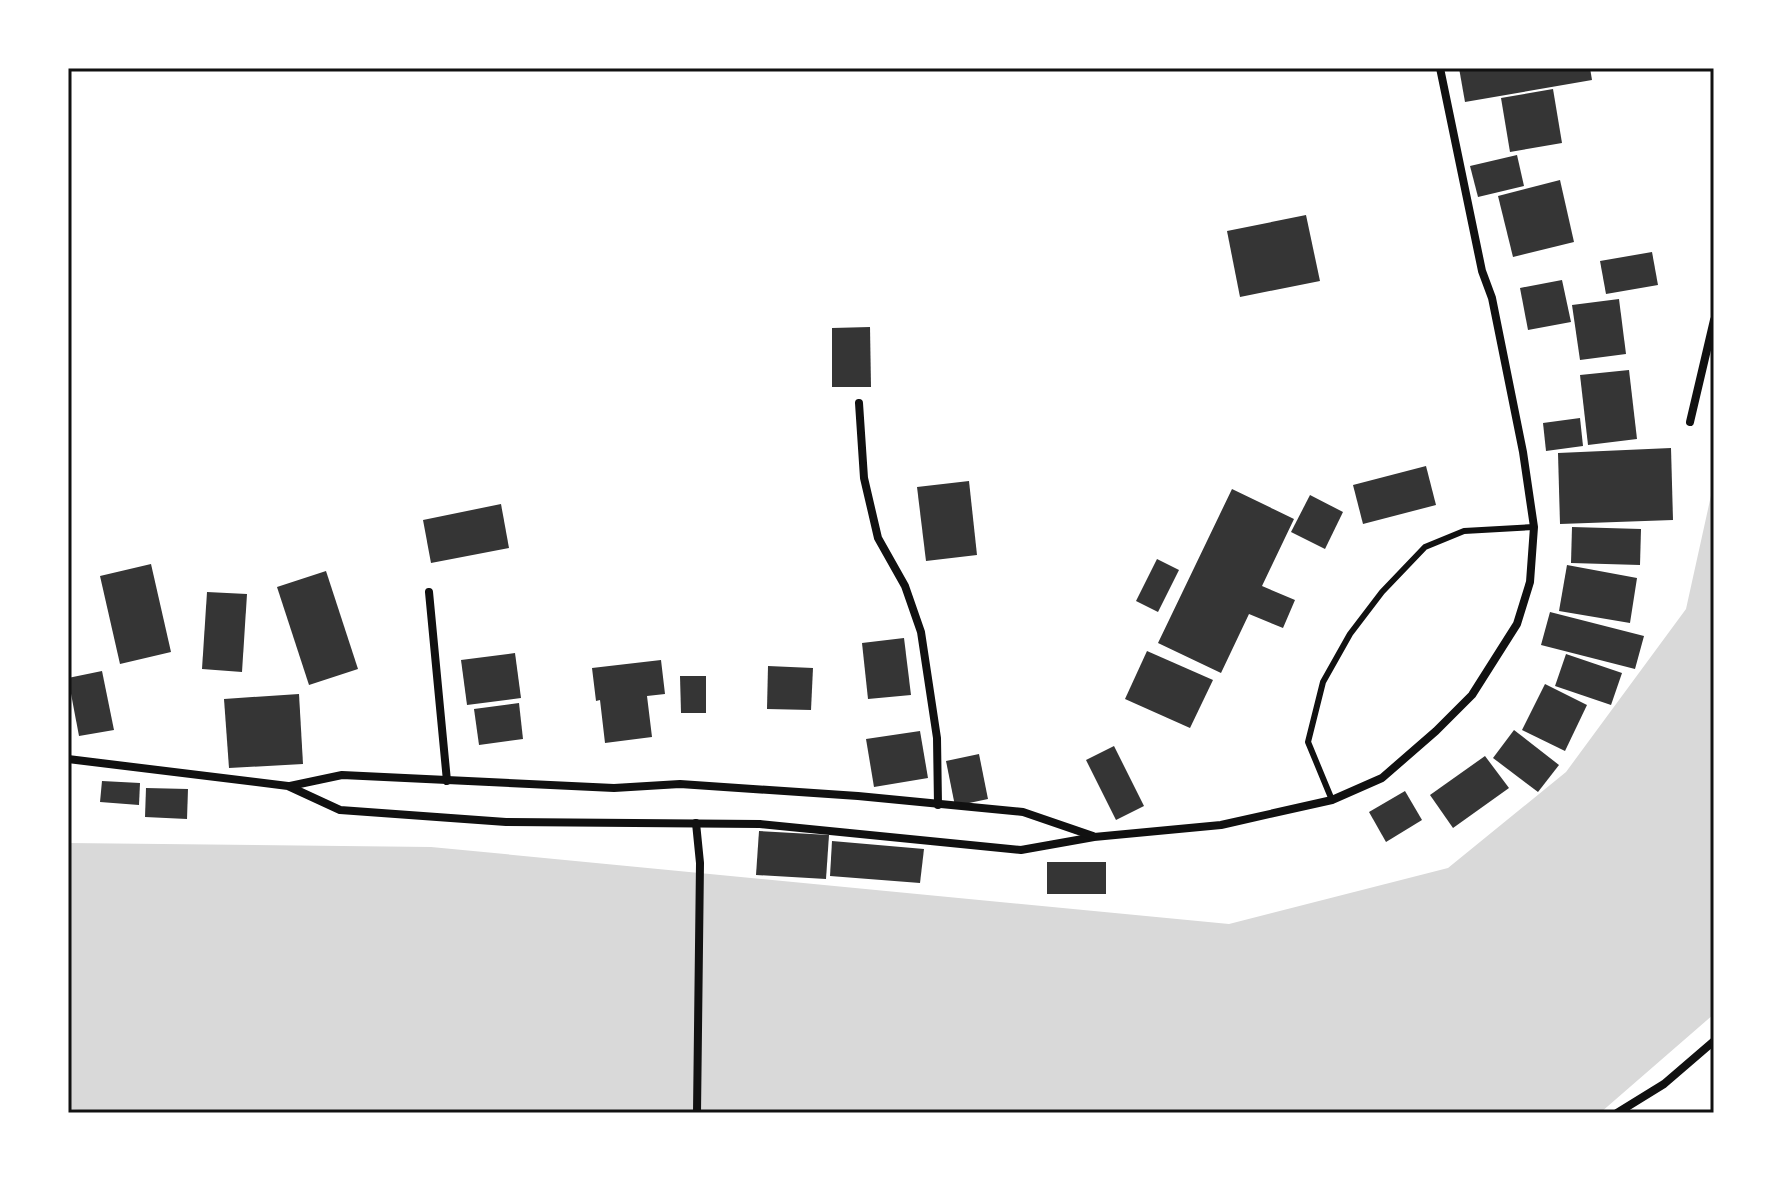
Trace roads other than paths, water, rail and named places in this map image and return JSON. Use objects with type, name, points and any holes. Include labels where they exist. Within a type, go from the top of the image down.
[{"type":"street","points":[[68,759],[288,786],[340,810],[506,822],[789,827],[1021,850],[1094,837],[1221,825],[1332,800],[1382,778],[1472,695],[1517,624],[1530,582],[1534,527],[1523,452],[1440,68]]},
{"type":"street","points":[[1690,422],[1714,320]]},
{"type":"street","points":[[859,403],[864,478],[878,538],[905,586],[921,632],[937,738],[938,805]]},
{"type":"street","points":[[429,592],[447,781]]},
{"type":"street","points":[[288,786],[342,775],[614,788],[680,784],[858,796],[1023,812],[1094,837]]},
{"type":"street","points":[[696,823],[700,863],[697,1113]]},
{"type":"street","points":[[1617,1113],[1664,1084],[1714,1041]]},
{"type":"lane","points":[[1332,800],[1308,742],[1323,682],[1350,634],[1382,592],[1425,547],[1464,531],[1534,527]]}]
